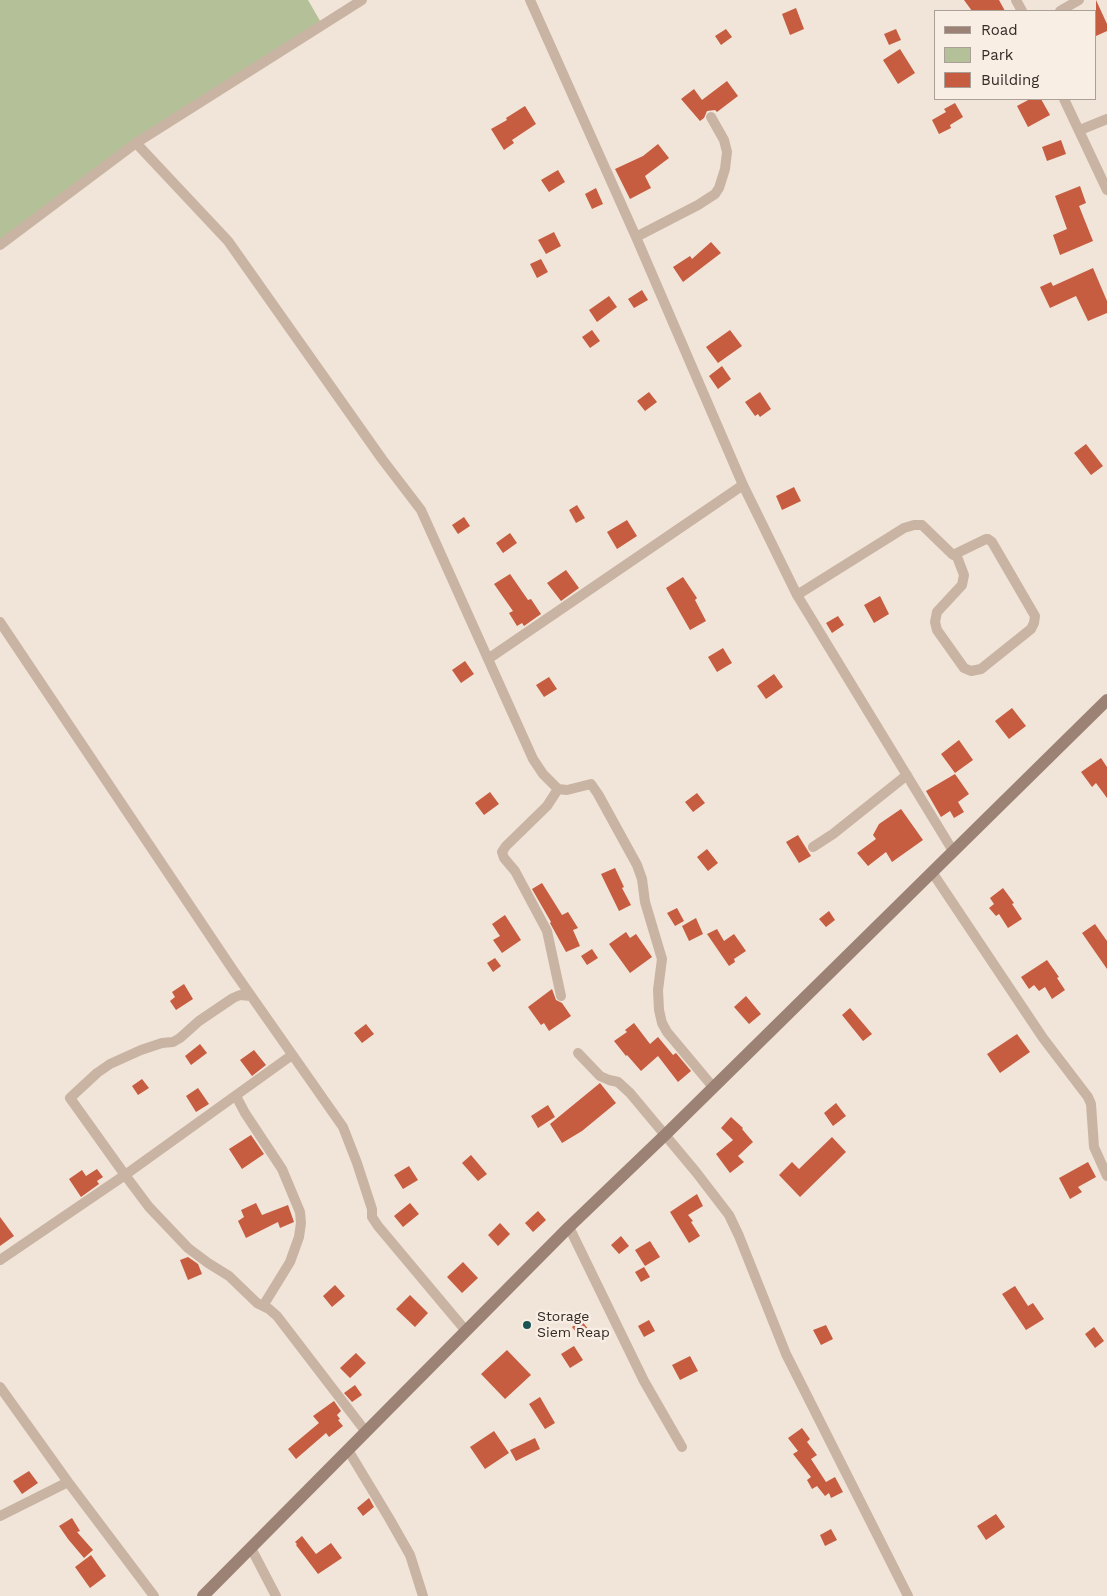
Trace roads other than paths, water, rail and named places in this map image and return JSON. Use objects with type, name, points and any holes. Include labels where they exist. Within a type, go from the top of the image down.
[{"type":"street","points":[[0,245],[136,143],[362,0]]},
{"type":"street","points":[[530,0],[636,237],[743,485],[797,595],[953,851]]},
{"type":"street","points":[[1062,10],[1079,0]]},
{"type":"street","points":[[1065,100],[1107,190]]},
{"type":"street","points":[[636,237],[716,194],[727,152],[724,140],[711,118]]},
{"type":"street","points":[[1080,130],[1107,119]]},
{"type":"street","points":[[136,143],[228,241],[382,459],[421,510],[533,759],[543,774],[558,789],[567,790],[591,784],[637,865],[642,879],[645,902],[662,959],[658,990],[662,1022],[667,1032],[713,1087]]},
{"type":"street","points":[[488,660],[743,485]]},
{"type":"street","points":[[797,595],[904,528],[914,525],[922,525],[951,554],[956,554],[986,539],[989,540],[1035,616],[1031,629],[980,669],[971,671],[964,668],[937,630],[934,622],[937,612],[962,585],[964,575],[956,554]]},
{"type":"street","points":[[0,622],[251,996],[343,1127],[372,1209],[372,1217],[466,1331]]},
{"type":"street","points":[[203,1596],[569,1227],[666,1135],[1107,700]]},
{"type":"street","points":[[813,847],[833,834],[907,775]]},
{"type":"street","points":[[558,789],[546,806],[502,852],[504,858],[515,871],[548,931],[561,996]]},
{"type":"street","points":[[932,872],[1044,1038],[1088,1097],[1092,1112],[1094,1147],[1107,1176]]},
{"type":"street","points":[[251,996],[240,995],[233,998],[199,1020],[173,1042],[162,1043],[141,1050],[110,1064],[97,1073],[70,1098],[149,1207],[188,1248],[208,1264],[229,1276],[248,1295],[277,1316],[366,1432]]},
{"type":"street","points":[[578,1053],[600,1076],[618,1082],[625,1087],[718,1200],[734,1224],[786,1354],[908,1596]]},
{"type":"street","points":[[0,1260],[125,1175],[292,1055]]},
{"type":"street","points":[[236,1096],[282,1169],[300,1212],[299,1237],[290,1262],[263,1306]]},
{"type":"street","points":[[569,1227],[640,1374],[682,1447]]},
{"type":"street","points":[[0,1387],[68,1482],[154,1596]]},
{"type":"street","points":[[348,1450],[410,1555],[423,1596]]},
{"type":"street","points":[[0,1516],[68,1482]]},
{"type":"street","points":[[251,1548],[276,1596]]},
{"type":"place","name":"Storage Siem Reap","points":[[527,1325]]}]
